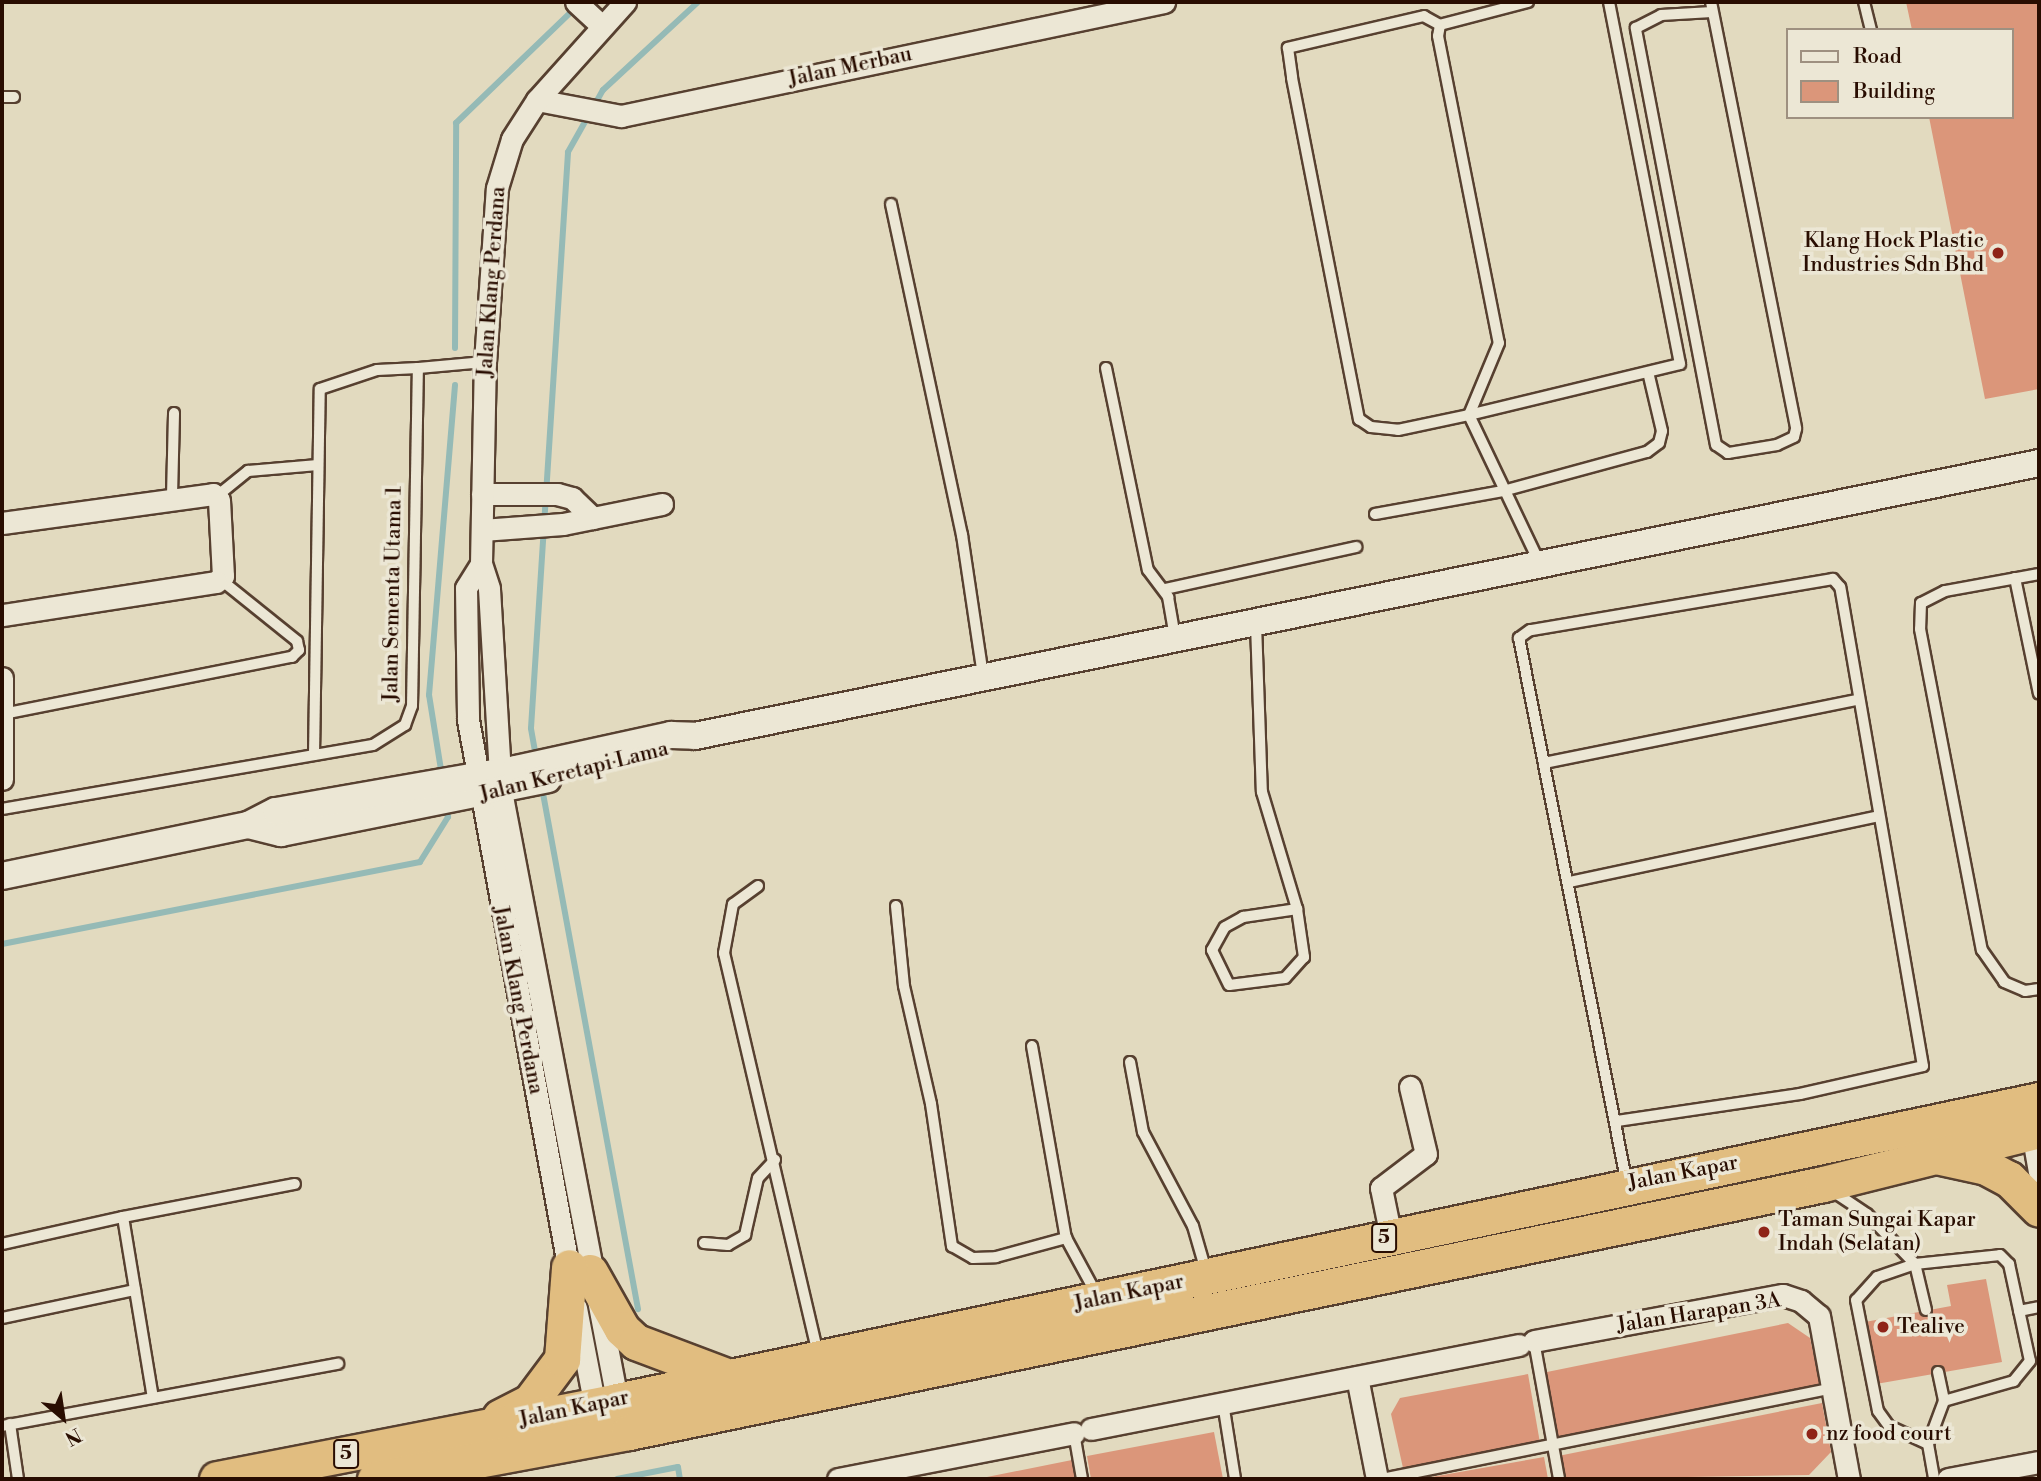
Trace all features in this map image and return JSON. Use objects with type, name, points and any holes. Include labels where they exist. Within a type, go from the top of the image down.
[{"type":"highway","name":"Jalan Kapar","points":[[217,1479],[475,1430],[609,1419],[729,1377],[1837,1142],[2037,1121]]},
{"type":"highway","name":"Jalan Kapar","points":[[375,1479],[609,1419],[1824,1184],[1930,1156],[2037,1121]]},
{"type":"highway","points":[[1930,1156],[1986,1167],[2009,1179],[2039,1209]]},
{"type":"highway","points":[[580,1270],[622,1329],[636,1342],[729,1377]]},
{"type":"highway","points":[[475,1430],[530,1402],[549,1381],[562,1359],[580,1270]]},
{"type":"street","name":"Jalan Klang Perdana","points":[[609,1419],[489,783],[468,720],[466,587],[481,564],[485,362],[497,188],[512,139],[537,100],[601,25],[625,2]]},
{"type":"street","name":"Jalan Merbau","points":[[537,100],[583,112],[621,116],[1164,2]]},
{"type":"street","points":[[580,6],[601,25]]},
{"type":"street","name":"Jalan Keretapi Lama","points":[[2,876],[248,825],[281,833],[430,794],[563,766],[671,734],[695,736],[1539,562],[2039,463]]},
{"type":"street","points":[[482,494],[557,494],[572,498],[593,518]]},
{"type":"street","points":[[2,523],[172,496],[217,496],[221,580],[2,615]]},
{"type":"street","points":[[482,530],[593,518],[662,504]]},
{"type":"street","points":[[2,678],[2,779]]},
{"type":"street","points":[[2,868],[2,876]]},
{"type":"street","points":[[1391,1237],[1381,1188],[1426,1154],[1410,1087]]},
{"type":"street","points":[[2037,1121],[2039,1171]]},
{"type":"street","name":"Jalan Harapan 3A","points":[[838,1479],[1783,1295],[1819,1316],[1850,1479]]},
{"type":"street","points":[[1357,1377],[1379,1479]]},
{"type":"street","points":[[1948,1479],[2039,1462]]},
{"type":"lane","points":[[1528,2],[1440,25],[1424,16],[1288,48],[1359,419],[1371,427],[1398,430],[1649,376],[1680,364],[1609,2]]},
{"type":"lane","points":[[1864,2],[1870,28]]},
{"type":"lane","points":[[1712,7],[1796,429],[1794,437],[1777,445],[1728,453],[1716,445],[1636,28],[1661,15],[1712,7]]},
{"type":"lane","points":[[1440,25],[1438,36],[1499,343],[1469,415],[1539,562]]},
{"type":"lane","points":[[2,97],[14,97]]},
{"type":"lane","points":[[891,204],[962,536],[983,676]]},
{"type":"lane","points":[[314,755],[320,389],[377,370],[485,362]]},
{"type":"lane","name":"Jalan Sementa Utama 1","points":[[2,809],[314,755],[392,737],[405,725],[412,706],[418,368]]},
{"type":"lane","points":[[1106,368],[1148,570],[1165,589],[1175,638]]},
{"type":"lane","points":[[1375,514],[1503,491],[1647,452],[1659,443],[1662,431],[1649,376]]},
{"type":"lane","points":[[172,496],[174,413]]},
{"type":"lane","points":[[217,496],[248,471],[318,465]]},
{"type":"lane","points":[[1165,589],[1356,547]]},
{"type":"lane","points":[[2039,574],[1945,591],[1921,603],[1920,629],[1982,950],[2004,982],[2025,991],[2039,989]]},
{"type":"lane","points":[[2015,578],[2039,694]]},
{"type":"lane","points":[[1618,1121],[1919,1071],[1923,1060],[1876,817],[1840,587],[1833,579],[1530,630],[1519,638],[1518,650],[1545,763],[1618,1121],[1627,1185]]},
{"type":"lane","points":[[221,580],[297,640],[299,650]]},
{"type":"lane","points":[[1256,621],[1262,792],[1297,909],[1304,957],[1285,978],[1229,985],[1212,950],[1225,927],[1243,917],[1297,909]]},
{"type":"lane","points":[[3,715],[292,657],[299,650],[314,650]]},
{"type":"lane","points":[[1545,763],[1856,700]]},
{"type":"lane","points":[[1569,882],[1876,817]]},
{"type":"lane","points":[[758,886],[733,904],[724,953],[775,1160],[819,1358]]},
{"type":"lane","points":[[896,906],[904,986],[931,1104],[952,1246],[973,1258],[996,1257],[1066,1238]]},
{"type":"lane","points":[[1032,1046],[1066,1238],[1099,1299]]},
{"type":"lane","points":[[1130,1062],[1143,1132],[1193,1226],[1207,1276]]},
{"type":"lane","points":[[704,1243],[728,1245],[745,1235],[758,1178],[775,1160]]},
{"type":"lane","points":[[2,1244],[122,1217],[295,1184]]},
{"type":"lane","points":[[1824,1184],[1867,1214],[1915,1264],[1926,1310]]},
{"type":"lane","points":[[122,1217],[153,1398]]},
{"type":"lane","points":[[1928,1444],[1889,1426],[1878,1411],[1856,1300],[1877,1277],[1915,1264],[2000,1255],[2009,1264],[2030,1361],[2023,1374],[1944,1401]]},
{"type":"lane","points":[[2,1318],[135,1290]]},
{"type":"lane","points":[[2019,1311],[2039,1307]]},
{"type":"lane","points":[[1527,1343],[1559,1479]]},
{"type":"lane","points":[[18,1479],[6,1425],[338,1364]]},
{"type":"lane","points":[[1934,1479],[1928,1444],[1944,1401],[1938,1372]]},
{"type":"lane","points":[[1379,1479],[1833,1388]]},
{"type":"lane","points":[[1223,1403],[1235,1479]]},
{"type":"lane","points":[[1082,1431],[1082,1479]]},
{"type":"building","name":"Klang Hock Plastic Industries Sdn Bhd","points":[[1906,2],[2039,2],[2039,389],[1985,399],[1929,119],[2013,119],[2013,28],[1912,28]]},
{"type":"building","points":[[1986,1279],[2002,1362],[1876,1384],[1865,1322],[1951,1306],[1947,1285]]},
{"type":"building","points":[[1788,1323],[1810,1338],[1820,1384],[1552,1439],[1542,1373]]},
{"type":"building","points":[[1528,1374],[1540,1443],[1403,1468],[1391,1414],[1400,1398]]},
{"type":"building","points":[[1822,1403],[1831,1452],[1809,1475],[1562,1479],[1558,1456]]},
{"type":"building","points":[[1214,1432],[1223,1479],[1091,1479],[1087,1456]]},
{"type":"building","points":[[1544,1457],[1548,1479],[1426,1479],[1426,1478]]},
{"type":"building","points":[[1072,1460],[1075,1479],[982,1479],[982,1478]]},
{"type":"waterway","points":[[536,757],[531,728],[568,152],[603,90],[698,2]]},
{"type":"waterway","points":[[455,348],[456,123],[577,6]]},
{"type":"waterway","points":[[442,776],[429,695],[455,385]]},
{"type":"waterway","points":[[542,788],[638,1309]]},
{"type":"waterway","points":[[2,944],[420,862],[448,817],[446,804]]},
{"type":"waterway","points":[[617,1479],[678,1467],[680,1479]]},
{"type":"place","name":"Klang Hock Plastic Industries Sdn Bhd","points":[[1998,253]]},
{"type":"place","name":"Taman Sungai Kapar Indah (Selatan)","points":[[1764,1232]]},
{"type":"place","name":"Tealive","points":[[1883,1327]]},
{"type":"place","name":"nz food court","points":[[1812,1434]]}]
